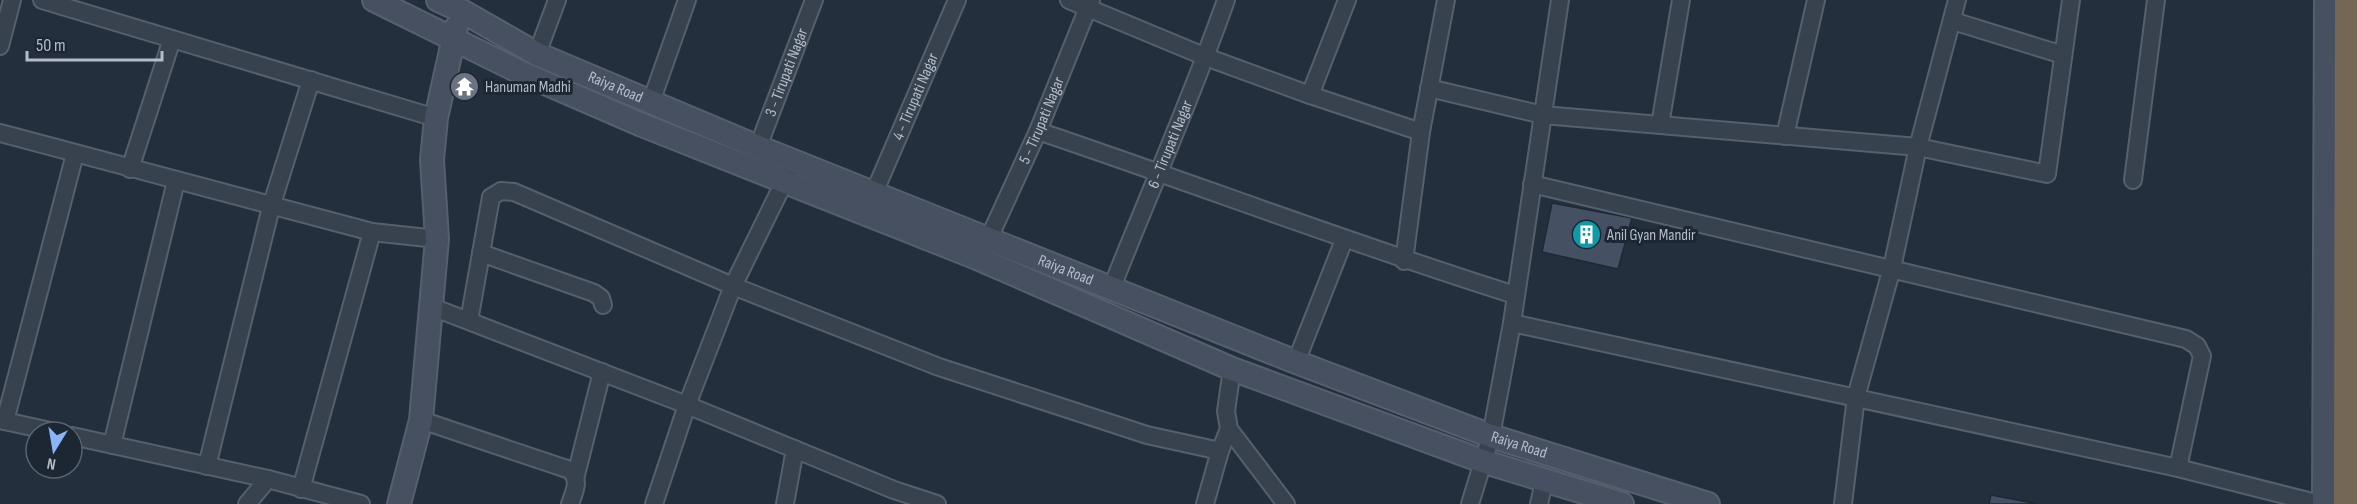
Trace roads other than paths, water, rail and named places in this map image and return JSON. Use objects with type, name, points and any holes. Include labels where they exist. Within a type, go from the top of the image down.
[{"type":"highway","points":[[2349,504],[2350,0]]},
{"type":"street","points":[[0,46],[12,0]]},
{"type":"street","points":[[42,0],[436,118]]},
{"type":"street","name":"Raiya Road","points":[[374,0],[587,102],[977,258],[1232,369],[1482,461],[1544,482],[1622,504]]},
{"type":"street","name":"Raiya Road","points":[[438,0],[460,5],[537,54],[758,147],[1296,362],[1491,436],[1708,504]]},
{"type":"street","points":[[537,54],[557,0]]},
{"type":"street","points":[[651,102],[687,0]]},
{"type":"street","name":"3 - Tirupati Nagar","points":[[758,147],[814,0]]},
{"type":"street","name":"4 - Tirupati Nagar","points":[[874,193],[957,0]]},
{"type":"street","points":[[1069,0],[1089,4],[1206,57],[1420,132]]},
{"type":"street","name":"6 - Tirupati Nagar","points":[[1112,287],[1206,57],[1226,0]]},
{"type":"street","points":[[1310,95],[1347,0]]},
{"type":"street","points":[[1404,261],[1420,132],[1446,0]]},
{"type":"street","points":[[1470,504],[1491,436],[1512,323],[1560,0]]},
{"type":"street","points":[[1660,125],[1681,0]]},
{"type":"street","points":[[1785,136],[1816,0]]},
{"type":"street","points":[[1843,504],[1856,397],[1892,268],[1918,147],[1957,0]]},
{"type":"street","points":[[1429,88],[1543,114],[1918,147],[2048,174],[2071,0]]},
{"type":"street","points":[[2133,180],[2156,0]]},
{"type":"street","points":[[1512,323],[2178,468],[2322,504],[2326,0]]},
{"type":"street","name":"5 - Tirupati Nagar","points":[[989,238],[1038,131],[1089,4]]},
{"type":"street","points":[[399,504],[421,420],[437,239],[432,160],[436,118],[460,5]]},
{"type":"street","points":[[1953,21],[2064,55]]},
{"type":"street","points":[[130,169],[172,39]]},
{"type":"street","points":[[207,466],[271,207],[311,80]]},
{"type":"street","points":[[1038,131],[1158,171],[1404,261],[1515,296]]},
{"type":"street","points":[[0,133],[271,207],[372,232],[437,239]]},
{"type":"street","points":[[24,426],[2,421],[75,154]]},
{"type":"street","points":[[654,504],[687,405],[733,286],[794,161]]},
{"type":"street","points":[[112,445],[176,181]]},
{"type":"street","points":[[1532,184],[2186,339],[2197,346],[2202,356],[2178,468]]},
{"type":"street","points":[[469,321],[491,196],[501,191],[514,192],[733,286],[939,367],[1147,435],[1220,451]]},
{"type":"street","points":[[308,495],[372,232]]},
{"type":"street","points":[[1296,362],[1344,240]]},
{"type":"street","points":[[481,253],[594,293],[601,298],[603,305]]},
{"type":"street","points":[[432,306],[795,449],[892,497],[937,504]]},
{"type":"street","points":[[1232,369],[1226,411],[1229,429],[1286,504]]},
{"type":"street","points":[[570,504],[577,483],[576,475],[602,372]]},
{"type":"street","points":[[421,420],[570,470],[576,475]]},
{"type":"street","points":[[1205,504],[1220,451],[1229,429]]},
{"type":"street","points":[[84,439],[268,479],[308,495],[361,504]]},
{"type":"street","points":[[784,504],[795,449]]},
{"type":"street","points":[[247,504],[268,479]]},
{"type":"street","points":[[1539,504],[1544,482]]},
{"type":"place","name":"Hanuman Madhi","points":[[464,87]]},
{"type":"place","name":"Anil Gyan Mandir","points":[[1586,235]]}]
